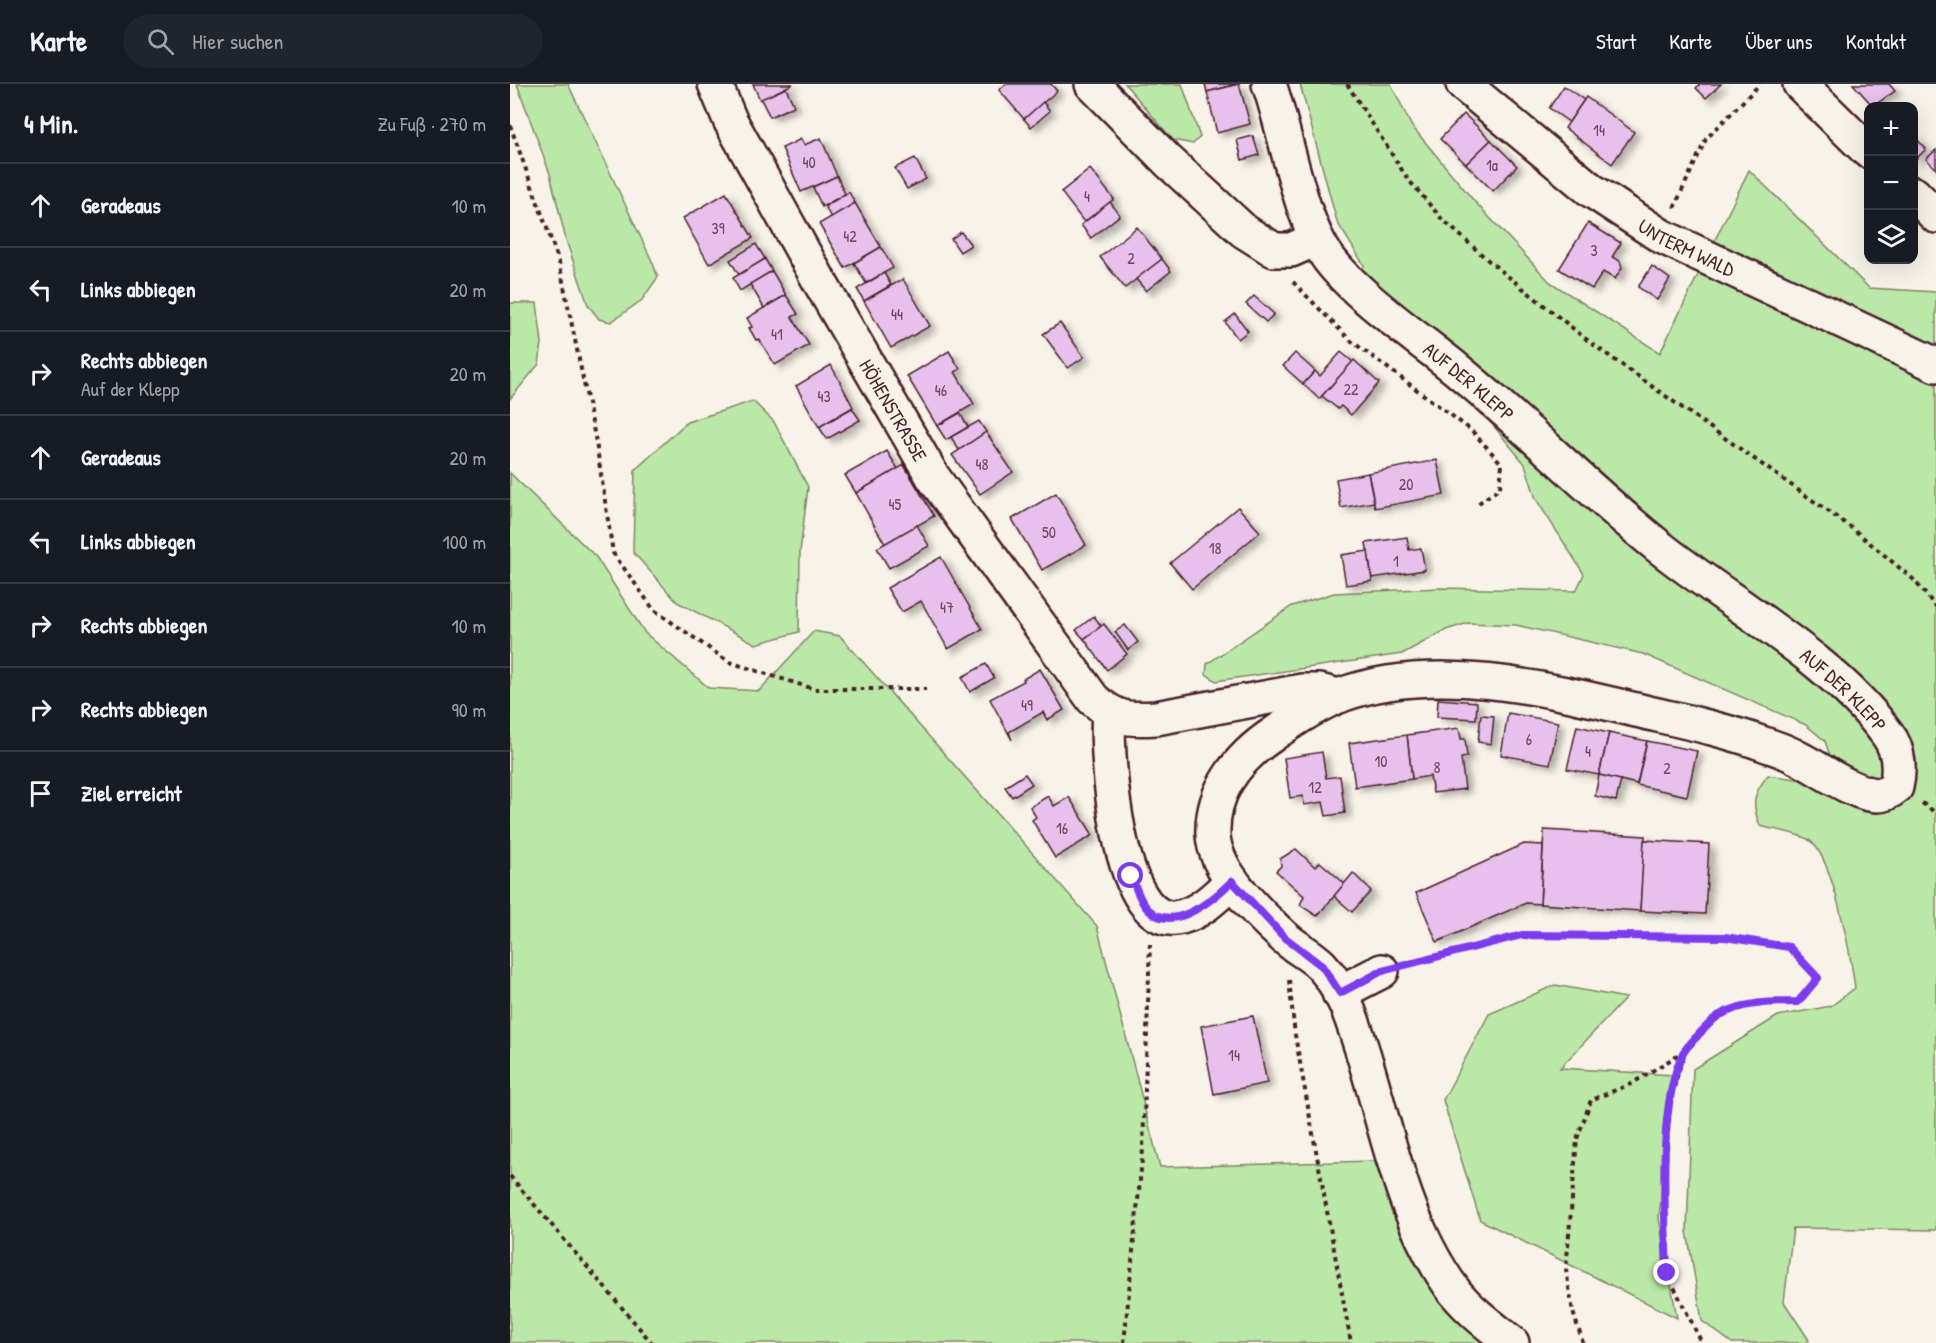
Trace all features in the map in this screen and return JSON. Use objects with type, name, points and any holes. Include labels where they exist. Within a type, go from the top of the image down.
[{"type":"street","name":"HÖHENSTRASSE","points":[[715,84],[730,120],[933,477],[1094,699],[1109,713]]},
{"type":"street","points":[[1092,84],[1168,161],[1244,231],[1274,250],[1291,250],[1316,239],[1269,84]]},
{"type":"street","name":"UNTERM WALD","points":[[1463,84],[1591,190],[1661,236],[1936,366]]},
{"type":"street","points":[[1800,84],[1864,146]]},
{"type":"street","points":[[1918,198],[1936,216]]},
{"type":"street","name":"AUF DER KLEPP","points":[[1316,239],[1345,278],[1503,407],[1586,484],[1649,538],[1823,668],[1866,707],[1891,738],[1897,756],[1899,774],[1896,787],[1887,794],[1876,795],[1854,788],[1793,755],[1752,740],[1566,693],[1504,682],[1405,683],[1340,696],[1265,739],[1243,757],[1224,783],[1215,810],[1213,834],[1218,856],[1232,881],[1284,937],[1322,966],[1340,993],[1362,1052],[1399,1178],[1418,1223],[1456,1293],[1476,1314],[1512,1343]]},
{"type":"street","name":"AUF DER KLEPP","points":[[1109,713],[1133,719],[1156,718],[1302,691],[1319,691],[1340,696]]},
{"type":"street","points":[[1109,713],[1107,753],[1114,801],[1131,876],[1143,904],[1158,915],[1174,918],[1196,910],[1213,899],[1232,881]]},
{"type":"street","points":[[1340,993],[1382,971]]},
{"type":"path","points":[[1347,84],[1407,178],[1442,218],[1489,261],[1592,343],[1853,529],[1905,573],[1936,607]]},
{"type":"path","points":[[1661,236],[1706,139],[1760,84]]},
{"type":"path","points":[[510,125],[559,262],[596,442],[613,553],[654,610],[729,662],[814,688],[926,688]]},
{"type":"path","points":[[1274,250],[1293,283],[1350,340],[1471,430],[1502,464],[1500,488],[1476,505]]},
{"type":"path","points":[[1124,1343],[1143,1149],[1150,946],[1143,904]]},
{"type":"path","points":[[1382,971],[1522,935],[1725,937],[1789,947],[1818,978],[1798,1002],[1759,1002],[1718,1017],[1684,1052],[1631,1084],[1591,1100],[1577,1139],[1566,1270],[1573,1312],[1583,1343]]},
{"type":"path","points":[[1284,937],[1295,1035],[1352,1343]]},
{"type":"path","points":[[1684,1052],[1670,1100],[1664,1179],[1667,1273],[1702,1343]]},
{"type":"path","points":[[510,1176],[652,1343]]},
{"type":"green space","points":[[517,84],[568,84],[652,261],[658,277],[642,300],[611,322],[599,319],[588,305],[566,240],[550,174]]},
{"type":"green space","points":[[1125,84],[1182,84],[1200,137],[1193,144],[1173,140]]},
{"type":"green space","points":[[1300,84],[1391,84],[1411,125],[1474,201],[1550,282],[1660,353],[1749,170],[1869,288],[1936,292],[1936,1230],[1793,1228],[1784,1302],[1809,1340],[1806,1343],[1732,1343],[1702,1321],[1687,1231],[1693,1069],[1778,1016],[1831,1006],[1855,988],[1840,908],[1826,865],[1818,849],[1804,837],[1760,826],[1755,811],[1757,793],[1768,775],[1840,785],[1825,741],[1806,725],[1643,654],[1516,625],[1468,623],[1446,630],[1402,654],[1216,681],[1206,674],[1207,664],[1292,606],[1334,593],[1440,588],[1576,591],[1584,574],[1536,499],[1525,464],[1487,418],[1354,303],[1364,265],[1337,222]]},
{"type":"green space","points":[[510,303],[537,303],[542,343],[539,364],[510,399]]},
{"type":"green space","points":[[753,401],[774,422],[808,487],[800,552],[799,632],[756,644],[677,602],[633,552],[635,470],[687,422]]},
{"type":"green space","points":[[510,473],[596,557],[645,633],[709,688],[759,691],[814,631],[840,636],[1097,926],[1160,1167],[1374,1161],[1405,1236],[1491,1343],[510,1343]]},
{"type":"green space","points":[[1555,985],[1626,998],[1560,1068],[1673,1075],[1659,1218],[1677,1318],[1480,1220],[1443,1100],[1489,1014]]},
{"type":"building","points":[[753,84],[793,84],[760,100]]},
{"type":"building","points":[[1006,84],[1051,84],[1057,91],[1024,119],[999,90]]},
{"type":"building","points":[[1205,84],[1237,84],[1207,92]]},
{"type":"building","points":[[1239,84],[1250,124],[1217,133],[1207,92]]},
{"type":"building","points":[[1700,84],[1721,84],[1706,98],[1696,88]]},
{"type":"building","points":[[1853,84],[1889,84],[1895,91],[1879,102],[1869,102]]},
{"type":"building","points":[[1564,86],[1584,100],[1569,122],[1549,108]]},
{"type":"building","points":[[786,88],[794,106],[770,117],[761,99]]},
{"type":"building","points":[[1586,97],[1634,132],[1612,164],[1565,128]]},
{"type":"building","points":[[1043,102],[1050,111],[1031,127],[1024,119]]},
{"type":"building","points":[[1464,114],[1491,140],[1466,164],[1440,139]]},
{"type":"building","points":[[1253,136],[1259,155],[1242,160],[1237,140]]},
{"type":"building","points":[[821,138],[837,176],[801,192],[782,148],[801,139],[804,145]]},
{"type":"building","points":[[1491,140],[1517,166],[1493,191],[1466,164]]},
{"type":"building","points":[[1918,140],[1926,149],[1918,157]]},
{"type":"building","points":[[1936,150],[1936,169],[1926,159]]},
{"type":"building","points":[[915,158],[926,179],[907,189],[895,168]]},
{"type":"building","points":[[1090,169],[1114,199],[1084,222],[1061,192]]},
{"type":"building","points":[[837,176],[845,194],[822,207],[813,187]]},
{"type":"building","points":[[849,192],[855,203],[831,218],[825,206]]},
{"type":"building","points":[[726,193],[753,238],[709,264],[683,218]]},
{"type":"building","points":[[1110,202],[1120,215],[1091,238],[1081,225]]},
{"type":"building","points":[[855,203],[881,247],[845,268],[819,224]]},
{"type":"building","points":[[1588,223],[1621,243],[1612,257],[1620,261],[1622,268],[1615,279],[1603,272],[1592,289],[1559,269]]},
{"type":"building","points":[[1137,227],[1162,259],[1125,288],[1100,257]]},
{"type":"building","points":[[961,232],[971,245],[960,252],[951,239]]},
{"type":"building","points":[[756,244],[765,259],[739,275],[730,260]]},
{"type":"building","points":[[881,247],[893,268],[866,283],[854,263]]},
{"type":"building","points":[[765,259],[772,271],[740,291],[733,278]]},
{"type":"building","points":[[1162,259],[1171,271],[1146,291],[1136,279]]},
{"type":"building","points":[[1652,266],[1670,279],[1657,300],[1638,287]]},
{"type":"building","points":[[772,271],[786,295],[764,308],[750,284]]},
{"type":"building","points":[[884,273],[891,285],[864,301],[857,289]]},
{"type":"building","points":[[903,279],[930,326],[891,348],[864,301]]},
{"type":"building","points":[[786,295],[798,314],[792,317],[809,345],[775,365],[759,339],[756,340],[749,328],[752,327],[747,318]]},
{"type":"building","points":[[1254,296],[1274,314],[1266,322],[1246,304]]},
{"type":"building","points":[[1235,314],[1248,331],[1238,339],[1225,322]]},
{"type":"building","points":[[1060,323],[1084,357],[1068,368],[1043,334]]},
{"type":"building","points":[[949,351],[960,369],[955,372],[974,404],[937,426],[907,376]]},
{"type":"building","points":[[1341,352],[1353,362],[1319,399],[1303,384],[1315,371],[1320,376]]},
{"type":"building","points":[[1295,353],[1315,371],[1303,384],[1283,366]]},
{"type":"building","points":[[1354,360],[1379,383],[1351,415],[1341,406],[1338,409],[1322,396]]},
{"type":"building","points":[[831,365],[853,407],[819,427],[796,386]]},
{"type":"building","points":[[852,408],[860,420],[827,439],[819,427]]},
{"type":"building","points":[[960,413],[968,427],[946,440],[937,426]]},
{"type":"building","points":[[979,421],[986,432],[959,450],[951,437]]},
{"type":"building","points":[[986,432],[1013,472],[980,494],[952,455]]},
{"type":"building","points":[[887,451],[898,469],[856,493],[845,475]]},
{"type":"building","points":[[1437,460],[1444,495],[1375,508],[1368,473]]},
{"type":"building","points":[[904,465],[934,516],[885,544],[856,493]]},
{"type":"building","points":[[1368,473],[1374,502],[1341,508],[1336,479]]},
{"type":"building","points":[[1056,493],[1086,545],[1042,570],[1012,519]]},
{"type":"building","points":[[1238,507],[1260,532],[1192,589],[1170,563]]},
{"type":"building","points":[[917,525],[929,546],[889,568],[877,548]]},
{"type":"building","points":[[1407,537],[1409,550],[1421,548],[1425,570],[1372,578],[1366,543]]},
{"type":"building","points":[[1368,551],[1372,581],[1346,585],[1341,555]]},
{"type":"building","points":[[941,557],[982,629],[948,649],[921,601],[902,612],[887,588]]},
{"type":"building","points":[[1094,616],[1101,626],[1084,639],[1076,630]]},
{"type":"building","points":[[1104,624],[1127,654],[1107,670],[1084,639]]},
{"type":"building","points":[[1125,625],[1138,642],[1128,650],[1115,632]]},
{"type":"building","points":[[986,664],[994,678],[970,692],[962,677]]},
{"type":"building","points":[[1040,669],[1064,710],[1047,720],[1043,712],[1009,732],[1012,740],[990,699],[1024,681],[1023,679]]},
{"type":"building","points":[[1438,699],[1477,702],[1476,719],[1437,717]]},
{"type":"building","points":[[1508,713],[1558,722],[1550,764],[1501,755]]},
{"type":"building","points":[[1481,715],[1494,716],[1491,744],[1478,742]]},
{"type":"building","points":[[1577,726],[1609,733],[1599,775],[1567,769]]},
{"type":"building","points":[[1459,728],[1461,739],[1465,739],[1467,757],[1461,758],[1465,789],[1433,793],[1430,776],[1412,779],[1407,735]]},
{"type":"building","points":[[1609,733],[1647,741],[1637,784],[1599,775]]},
{"type":"building","points":[[1407,735],[1412,779],[1355,787],[1349,743]]},
{"type":"building","points":[[1647,741],[1697,751],[1687,796],[1637,785]]},
{"type":"building","points":[[1322,752],[1326,778],[1340,776],[1345,813],[1326,816],[1323,802],[1304,805],[1303,796],[1290,798],[1284,758]]},
{"type":"building","points":[[1025,774],[1032,784],[1012,797],[1005,787]]},
{"type":"building","points":[[1599,775],[1621,780],[1616,801],[1595,796]]},
{"type":"building","points":[[1048,796],[1054,806],[1069,797],[1093,835],[1055,858],[1032,820],[1036,817],[1030,807]]},
{"type":"building","points":[[1544,830],[1645,836],[1640,911],[1540,904]]},
{"type":"building","points":[[1644,840],[1709,844],[1705,914],[1640,911]]},
{"type":"building","points":[[1524,844],[1543,845],[1540,904],[1526,903],[1437,942],[1416,893]]},
{"type":"building","points":[[1296,849],[1315,867],[1320,862],[1345,884],[1317,916],[1300,905],[1304,896],[1276,871],[1281,866],[1280,859]]},
{"type":"building","points":[[1353,873],[1371,891],[1352,912],[1334,896]]},
{"type":"building","points":[[1253,1016],[1267,1083],[1214,1094],[1201,1026]]},
{"type":"route","points":[[1131,876],[1143,904],[1158,915],[1174,918],[1196,910],[1213,899],[1232,881],[1284,937],[1322,966],[1340,993],[1382,971],[1420,959],[1522,935],[1725,937],[1789,947],[1818,978],[1798,1002],[1759,1002],[1718,1017],[1684,1052],[1670,1100],[1664,1179],[1667,1273]]}]
